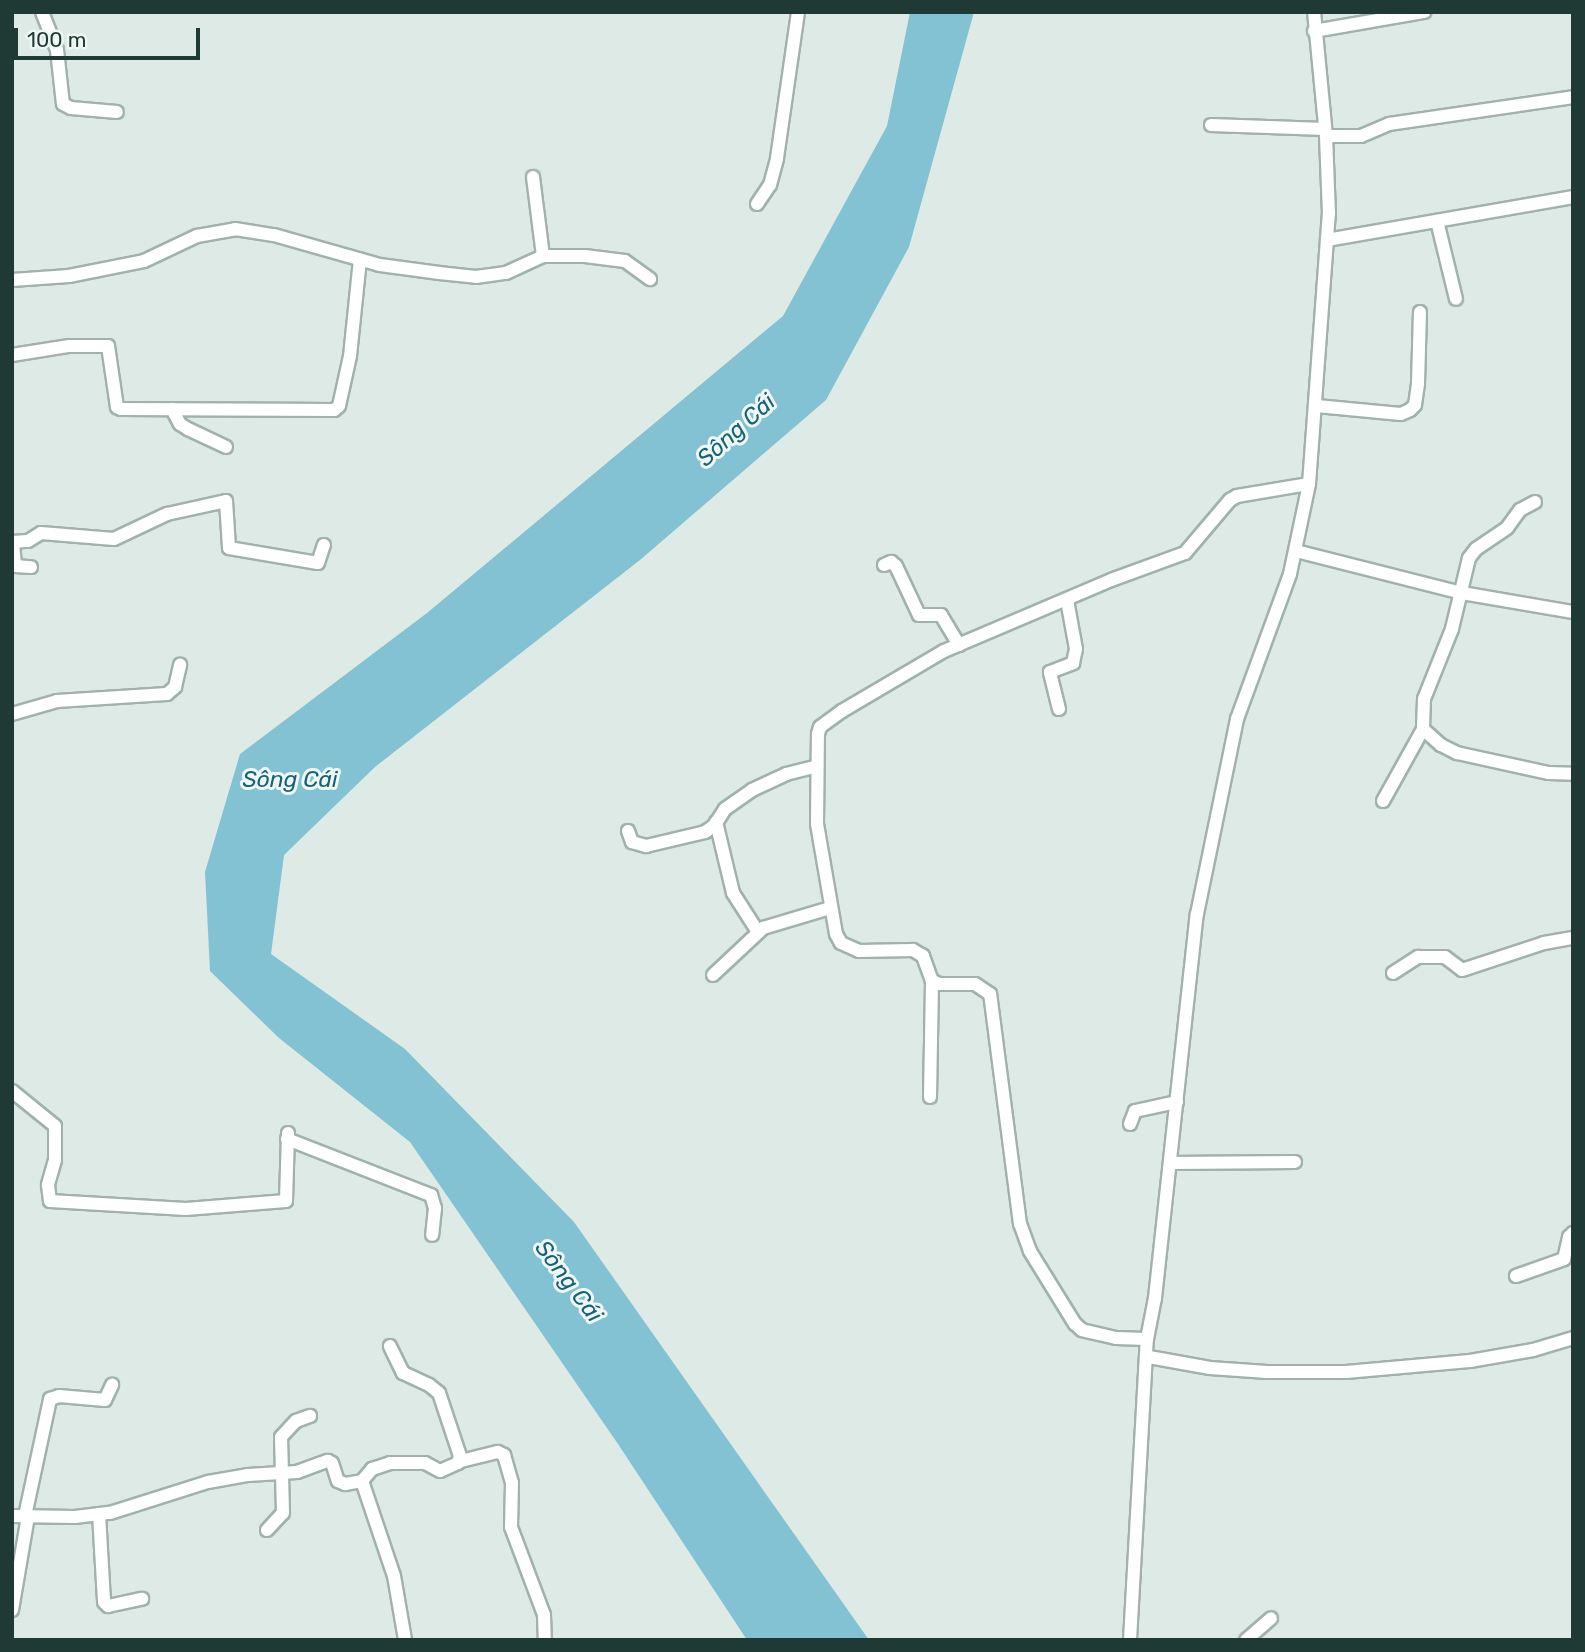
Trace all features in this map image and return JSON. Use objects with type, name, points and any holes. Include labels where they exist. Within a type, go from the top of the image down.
[{"type":"street","points":[[43,12],[57,50],[63,104],[71,108],[117,112]]},
{"type":"street","points":[[757,204],[770,185],[777,158],[798,12]]},
{"type":"street","points":[[1130,1640],[1141,1414],[1149,1357],[1147,1339],[1155,1298],[1197,914],[1237,719],[1296,551],[1309,484],[1317,406],[1327,240],[1325,133],[1314,12]]},
{"type":"street","points":[[1314,31],[1424,12]]},
{"type":"street","points":[[1211,125],[1361,136],[1376,127],[1389,124],[1573,97]]},
{"type":"street","points":[[533,177],[543,256]]},
{"type":"street","points":[[1327,240],[1573,197]]},
{"type":"street","points":[[1437,221],[1457,299]]},
{"type":"street","points":[[12,280],[69,276],[145,261],[197,236],[235,229],[274,235],[360,260],[476,277],[506,273],[543,256],[614,257],[625,261],[650,279]]},
{"type":"street","points":[[12,355],[69,346],[108,346],[118,408],[334,410],[339,406],[350,356],[360,260]]},
{"type":"street","points":[[1317,406],[1393,413],[1410,410],[1415,405],[1418,383],[1420,312]]},
{"type":"street","points":[[172,409],[180,424],[226,447]]},
{"type":"street","points":[[930,1097],[932,981],[923,956],[913,950],[867,952],[841,943],[836,934],[817,824],[820,727],[944,651],[1185,553],[1230,500],[1237,496],[1309,484]]},
{"type":"street","points":[[31,567],[15,566],[12,542],[28,541],[41,533],[114,539],[167,514],[226,501],[229,548],[318,563],[324,545]]},
{"type":"street","points":[[1383,801],[1423,729],[1424,699],[1452,629],[1473,553],[1498,537],[1520,510],[1535,502]]},
{"type":"street","points":[[1296,551],[1462,593],[1573,612]]},
{"type":"street","points":[[884,565],[889,562],[896,566],[919,615],[941,615],[959,645]]},
{"type":"street","points":[[1059,709],[1050,672],[1073,663],[1076,649],[1067,600]]},
{"type":"street","points":[[12,714],[57,701],[167,694],[176,687],[180,665]]},
{"type":"street","points":[[1423,729],[1441,745],[1457,753],[1549,773],[1573,774]]},
{"type":"street","points":[[628,831],[632,842],[650,846],[705,832],[725,809],[752,790],[786,774],[817,766]]},
{"type":"street","points":[[716,822],[733,893],[758,932]]},
{"type":"street","points":[[713,975],[758,932],[772,923],[830,908]]},
{"type":"street","points":[[1393,973],[1426,956],[1445,957],[1462,970],[1544,943],[1573,938]]},
{"type":"street","points":[[932,981],[940,984],[975,984],[990,994],[1020,1224],[1040,1272],[1082,1330],[1116,1338],[1147,1339]]},
{"type":"street","points":[[12,1091],[55,1126],[55,1160],[48,1185],[50,1201],[186,1209],[286,1201],[288,1136],[431,1195],[435,1208],[432,1235]]},
{"type":"street","points":[[1130,1124],[1135,1111],[1177,1102]]},
{"type":"street","points":[[1170,1163],[1295,1162]]},
{"type":"street","points":[[1516,1276],[1564,1259],[1569,1237],[1573,1233]]},
{"type":"street","points":[[1149,1357],[1210,1368],[1256,1372],[1346,1373],[1470,1361],[1533,1350],[1573,1338]]},
{"type":"street","points":[[390,1346],[403,1374],[429,1385],[439,1393],[461,1461]]},
{"type":"street","points":[[12,1610],[22,1516],[50,1399],[59,1396],[106,1400],[112,1385]]},
{"type":"street","points":[[267,1530],[283,1513],[281,1437],[296,1421],[310,1416]]},
{"type":"street","points":[[22,1516],[121,1511],[148,1500],[219,1480],[284,1473],[330,1461],[341,1483],[362,1481],[372,1469],[382,1465],[418,1462],[440,1471],[461,1461],[498,1452],[505,1455],[512,1483],[511,1527],[544,1615],[545,1640]]},
{"type":"street","points":[[362,1481],[394,1576],[405,1640]]},
{"type":"street","points":[[99,1514],[104,1602],[108,1606],[142,1599]]},
{"type":"street","points":[[1246,1640],[1270,1618]]},
{"type":"water","name":"Sông Cái","points":[[910,12],[974,12],[909,247],[826,400],[640,560],[375,767],[284,855],[271,954],[405,1049],[574,1222],[869,1640],[747,1640],[618,1444],[410,1142],[279,1038],[210,971],[205,872],[240,754],[427,613],[783,316],[887,126]]}]
